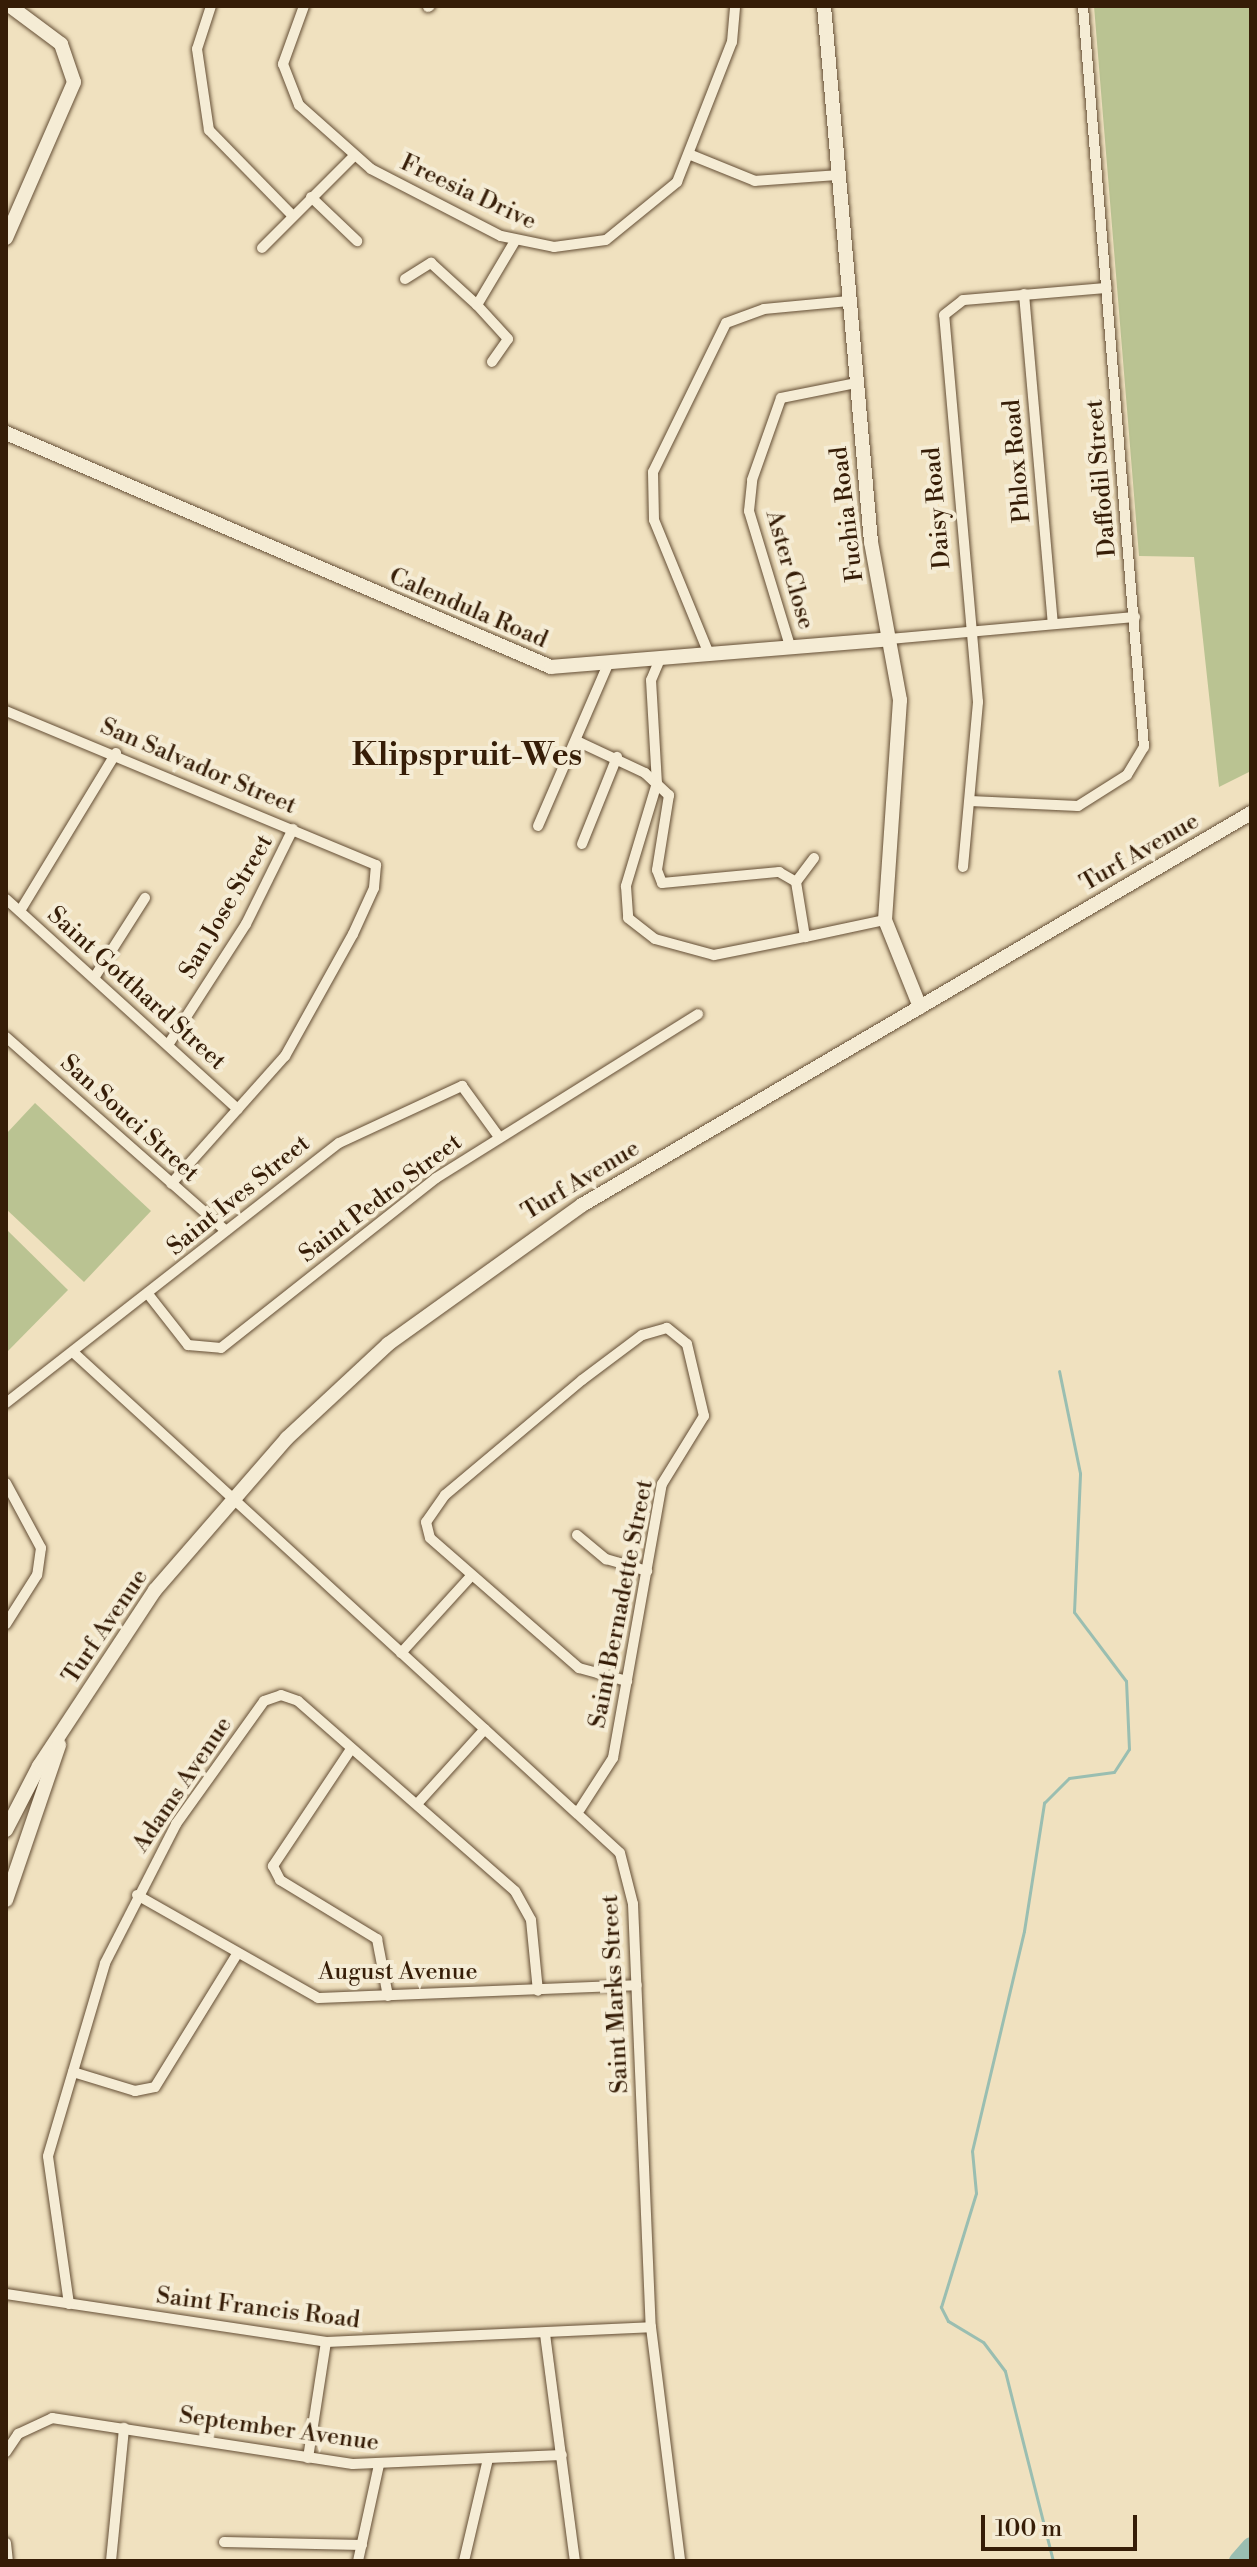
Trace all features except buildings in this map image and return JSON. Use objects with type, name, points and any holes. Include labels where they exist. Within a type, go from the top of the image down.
[{"type":"street","points":[[6,238],[74,82],[61,44],[30,15],[10,6]]},
{"type":"street","points":[[211,6],[197,49],[209,130],[292,215]]},
{"type":"street","name":"Freesia Drive","points":[[304,6],[283,64],[299,105],[353,157],[515,241],[554,247],[606,240],[670,191],[691,155],[732,42],[735,6]]},
{"type":"street","name":"Fuchia Road","points":[[824,6],[871,542],[901,711],[885,920],[920,1007]]},
{"type":"street","name":"Daffodil Street","points":[[970,801],[1078,806],[1132,770],[1144,740],[1083,6]]},
{"type":"street","points":[[691,155],[755,181],[839,175]]},
{"type":"street","points":[[262,248],[353,157]]},
{"type":"street","points":[[311,197],[357,241]]},
{"type":"street","points":[[477,305],[515,241]]},
{"type":"street","points":[[405,279],[431,263],[477,305],[508,339],[492,362]]},
{"type":"street","name":"Daisy Road","points":[[963,867],[978,702],[969,631],[943,320],[958,301],[1106,288]]},
{"type":"street","name":"Phlox Road","points":[[1024,294],[1053,624]]},
{"type":"street","points":[[709,654],[651,511],[653,472],[726,323],[752,311],[849,301]]},
{"type":"street","name":"Aster Close","points":[[790,646],[749,511],[752,480],[781,398],[856,383]]},
{"type":"street","name":"Calendula Road","points":[[6,433],[531,661],[560,668],[1135,617]]},
{"type":"street","points":[[660,659],[651,680],[657,783],[626,886],[635,928],[714,955],[885,920]]},
{"type":"street","points":[[538,826],[579,742],[608,664]]},
{"type":"street","name":"San Salvador Street","points":[[6,711],[116,753],[374,863],[374,888],[339,962],[285,1056],[238,1109]]},
{"type":"street","points":[[579,742],[617,757],[657,783],[671,803],[658,881],[675,887],[779,872],[796,882]]},
{"type":"street","points":[[20,911],[116,753]]},
{"type":"street","points":[[582,844],[617,757]]},
{"type":"street","name":"Turf Avenue","points":[[6,1830],[155,1590],[231,1501],[348,1379],[466,1283],[582,1205],[1251,813]]},
{"type":"street","name":"San Jose Street","points":[[168,1045],[246,924],[293,829]]},
{"type":"street","points":[[805,937],[796,882],[814,858]]},
{"type":"street","points":[[94,978],[145,898]]},
{"type":"street","name":"Saint Gotthard Street","points":[[6,899],[238,1109]]},
{"type":"street","name":"Saint Pedro Street","points":[[148,1294],[188,1345],[215,1350],[424,1186],[698,1014]]},
{"type":"street","name":"San Souci Street","points":[[6,1037],[226,1231]]},
{"type":"street","name":"Saint Ives Street","points":[[6,1403],[74,1353],[332,1147],[456,1087],[468,1089],[499,1137]]},
{"type":"street","points":[[171,1184],[238,1109]]},
{"type":"street","name":"Saint Bernadette Street","points":[[472,1575],[430,1538],[426,1522],[434,1506],[628,1344],[667,1328],[684,1336],[705,1411],[662,1484],[609,1771],[580,1809]]},
{"type":"street","name":"Saint Marks Street","points":[[74,1353],[231,1501],[611,1838],[626,1869],[637,1985],[651,2327],[680,2561]]},
{"type":"street","points":[[6,1483],[41,1548],[37,1575],[6,1624]]},
{"type":"street","points":[[577,1535],[606,1559],[647,1571]]},
{"type":"street","points":[[401,1653],[472,1575],[579,1668],[627,1681]]},
{"type":"street","name":"Adams Avenue","points":[[69,2304],[48,2171],[105,1963],[137,1895],[194,1795],[264,1701],[281,1695],[298,1701],[520,1897],[531,1920],[538,1991]]},
{"type":"street","points":[[417,1804],[485,1729]]},
{"type":"street","name":"Turf Avenue","points":[[6,1900],[61,1737]]},
{"type":"street","points":[[351,1749],[273,1866],[280,1880],[377,1939],[388,1996]]},
{"type":"street","name":"August Avenue","points":[[137,1895],[236,1956],[318,1998],[637,1985]]},
{"type":"street","points":[[73,2072],[135,2091],[155,2087],[236,1956]]},
{"type":"street","name":"Saint Francis Road","points":[[6,2294],[326,2342],[651,2327]]},
{"type":"street","points":[[545,2334],[575,2561]]},
{"type":"street","points":[[308,2458],[326,2342]]},
{"type":"street","name":"September Avenue","points":[[6,2452],[18,2434],[52,2418],[308,2458],[379,2465],[562,2455]]},
{"type":"street","points":[[111,2561],[124,2428]]},
{"type":"street","points":[[464,2561],[488,2459]]},
{"type":"street","points":[[358,2561],[379,2465]]},
{"type":"street","points":[[224,2542],[362,2545]]},
{"type":"street","points":[[6,2543],[8,2561]]},
{"type":"green space","points":[[1094,6],[1251,6],[1251,771],[1219,787],[1194,557],[1139,556]]},
{"type":"green space","points":[[35,1103],[151,1211],[84,1282],[6,1209],[6,1134]]},
{"type":"green space","points":[[6,1229],[68,1290],[6,1353]]},
{"type":"waterway","points":[[1053,2561],[1005,2371],[983,2342],[948,2321],[941,2307],[976,2193],[972,2151],[1024,1931],[1044,1803],[1069,1778],[1114,1772],[1129,1749],[1126,1681],[1074,1612],[1080,1473],[1059,1371]]},
{"type":"waterway","points":[[1238,2561],[1251,2546]]},
{"type":"district","name":"Klipspruit-Wes","points":[[467,755]]}]
